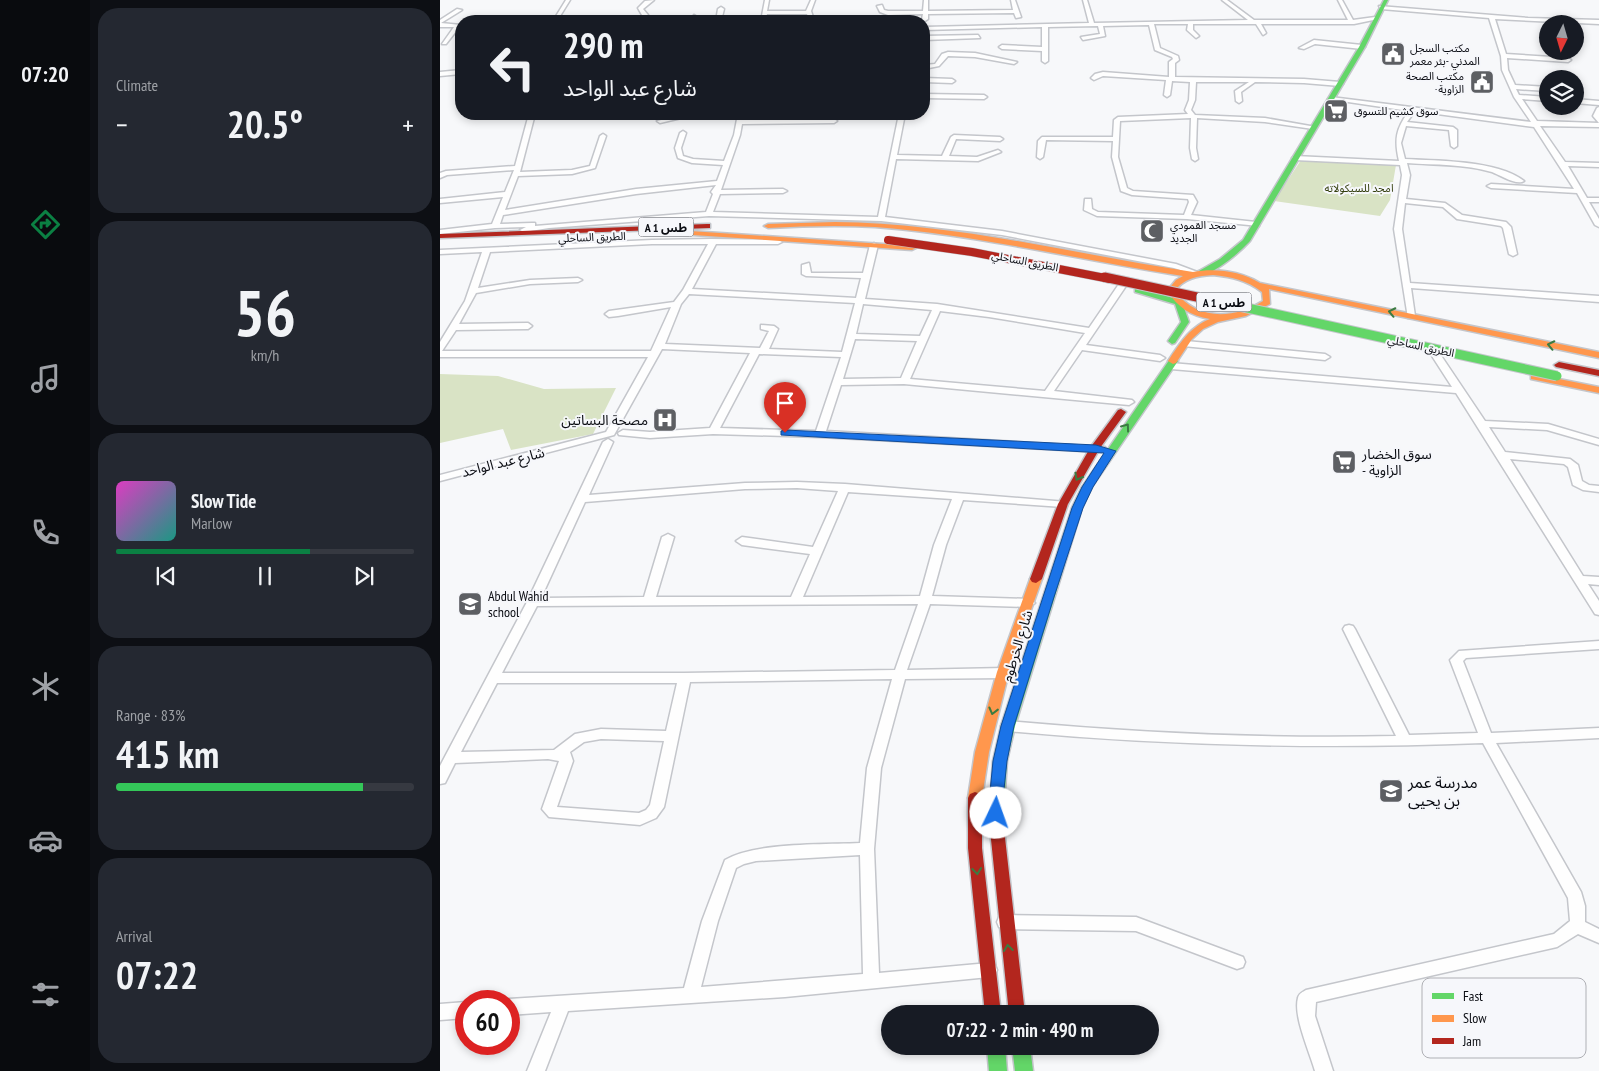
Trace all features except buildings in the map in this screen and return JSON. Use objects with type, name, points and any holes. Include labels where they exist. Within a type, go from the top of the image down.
[{"type":"main road","points":[[1147,378],[1184,324],[1178,304],[1172,297],[1172,286],[1177,281],[1198,274],[1223,261],[1246,242],[1294,158],[1362,47],[1373,24],[1378,25],[1387,4]]},
{"type":"main road","points":[[768,226],[836,224],[927,231],[1007,242],[1155,270],[1236,275],[1258,284],[1599,355]]},
{"type":"main road","name":"الطريق الساحلي","points":[[440,236],[495,230],[768,226],[961,242],[1054,258],[1558,370],[1599,374]]},
{"type":"main road","points":[[692,233],[874,246],[976,257],[1122,286],[1178,304],[1200,314],[1226,317],[1255,312],[1267,302],[1268,297],[1246,264],[1246,242]]},
{"type":"main road","name":"الطريق الساحلي","points":[[440,243],[692,233],[890,237]]},
{"type":"main road","points":[[1245,315],[1599,390]]},
{"type":"main road","name":"شارع الخرطوم","points":[[1016,1005],[1005,922],[996,826],[1000,761],[1008,726],[1077,508],[1087,487],[1194,330],[1202,323],[1226,317]]},
{"type":"main road","name":"الطريق الساحلي","points":[[1558,370],[1599,385]]},
{"type":"main road","name":"شارع الخرطوم","points":[[992,1005],[975,848],[975,789],[982,752],[1002,672],[1063,504],[1096,448],[1132,398]]},
{"type":"main road","points":[[997,1055],[998,1071]]},
{"type":"main road","points":[[1022,1055],[1024,1071]]},
{"type":"street","points":[[559,15],[568,0]]},
{"type":"street","points":[[645,15],[641,8],[652,0]]},
{"type":"street","points":[[766,0],[764,13],[808,12]]},
{"type":"street","points":[[808,12],[813,0]]},
{"type":"street","points":[[924,13],[926,0]]},
{"type":"street","points":[[1012,0],[1020,26]]},
{"type":"street","points":[[1085,0],[1092,25]]},
{"type":"street","points":[[1224,0],[1254,21],[1263,33]]},
{"type":"street","points":[[1340,0],[1352,22]]},
{"type":"street","points":[[1387,4],[1492,18],[1599,22]]},
{"type":"street","points":[[880,6],[882,11],[886,13],[1016,12]]},
{"type":"street","points":[[720,15],[721,9]]},
{"type":"street","points":[[440,23],[459,10]]},
{"type":"street","points":[[808,12],[810,15]]},
{"type":"street","points":[[1492,18],[1504,56],[1506,70],[1517,97],[1563,164],[1599,225]]},
{"type":"street","points":[[930,31],[1020,26],[1254,21],[1373,24]]},
{"type":"street","points":[[1191,22],[1190,30],[1196,36]]},
{"type":"street","points":[[440,23],[455,25]]},
{"type":"street","points":[[1151,23],[1157,49],[1175,56],[1176,60],[1172,62],[1171,79],[1167,95]]},
{"type":"street","points":[[1083,38],[1103,35],[1100,25]]},
{"type":"street","points":[[1045,26],[1045,61]]},
{"type":"street","points":[[444,42],[455,29]]},
{"type":"street","points":[[930,38],[978,37]]},
{"type":"street","points":[[1302,48],[1314,42],[1362,47]]},
{"type":"street","points":[[1002,48],[1045,49]]},
{"type":"street","points":[[930,66],[937,65],[944,55],[948,54],[982,56],[1014,62]]},
{"type":"street","points":[[1504,56],[1539,58]]},
{"type":"street","points":[[440,74],[455,73]]},
{"type":"street","points":[[1094,78],[1096,75],[1103,74],[1193,80],[1304,81],[1340,84]]},
{"type":"street","points":[[930,80],[952,81]]},
{"type":"street","points":[[1193,80],[1192,100],[1188,110],[1194,118],[1196,159]]},
{"type":"street","points":[[1239,101],[1238,91],[1254,82]]},
{"type":"street","points":[[1513,87],[1539,88]]},
{"type":"street","points":[[930,96],[984,97]]},
{"type":"street","points":[[1517,97],[1539,98]]},
{"type":"street","points":[[1331,98],[1536,124],[1599,125]]},
{"type":"street","points":[[1584,102],[1599,103]]},
{"type":"street","points":[[1411,316],[1408,285],[1398,229],[1406,175],[1398,143],[1403,124],[1413,109]]},
{"type":"street","points":[[1599,109],[1596,116],[1599,121]]},
{"type":"street","points":[[1187,217],[1193,202],[1190,198],[1132,193],[1124,189],[1115,157],[1117,120],[1120,118],[1194,118],[1265,120],[1313,127]]},
{"type":"street","points":[[495,230],[517,171],[530,120]]},
{"type":"street","points":[[660,121],[665,120]]},
{"type":"street","points":[[881,219],[901,120]]},
{"type":"street","points":[[709,214],[740,122],[834,121]]},
{"type":"street","points":[[1403,124],[1451,128],[1454,130],[1454,146]]},
{"type":"street","points":[[683,133],[678,148],[680,157],[692,161],[727,163]]},
{"type":"street","points":[[440,176],[446,172],[572,172],[593,167],[603,136]]},
{"type":"street","points":[[944,159],[954,136],[1000,139]]},
{"type":"street","points":[[1040,157],[1041,141],[1044,138],[1116,139]]},
{"type":"street","points":[[893,157],[978,159],[998,152]]},
{"type":"street","points":[[1294,158],[1485,167],[1498,170],[1520,182]]},
{"type":"street","points":[[1563,164],[1599,165]]},
{"type":"street","points":[[500,213],[572,203],[592,197],[626,191],[719,183]]},
{"type":"street","points":[[1491,186],[1578,191]]},
{"type":"street","points":[[715,192],[783,191]]},
{"type":"street","points":[[440,202],[508,194]]},
{"type":"street","points":[[1583,200],[1599,200]]},
{"type":"street","points":[[1088,201],[1088,210],[1097,214],[1187,217],[1256,224]]},
{"type":"street","points":[[1403,202],[1445,205],[1460,217],[1503,224],[1508,227],[1513,254]]},
{"type":"street","points":[[440,232],[495,230],[709,214],[881,219],[1002,233],[1176,266],[1198,274]]},
{"type":"street","points":[[440,779],[534,602],[580,499],[614,437],[616,421],[657,350],[677,304],[688,291],[714,241]]},
{"type":"street","points":[[440,252],[714,241],[874,246],[846,355],[820,434]]},
{"type":"street","points":[[440,349],[473,291],[487,249]]},
{"type":"street","points":[[806,265],[806,274],[811,275],[866,276]]},
{"type":"street","points":[[473,291],[530,282],[578,280]]},
{"type":"street","points":[[1408,285],[1599,299]]},
{"type":"street","points":[[1049,392],[1122,286]]},
{"type":"street","points":[[688,291],[936,307],[1090,332]]},
{"type":"street","points":[[609,314],[631,314],[677,304]]},
{"type":"street","points":[[904,381],[936,307]]},
{"type":"street","points":[[453,327],[528,326]]},
{"type":"street","points":[[713,431],[759,351],[774,329],[764,327]]},
{"type":"street","points":[[850,336],[922,339]]},
{"type":"street","points":[[1186,344],[1325,357]]},
{"type":"street","points":[[1080,347],[1160,358]]},
{"type":"street","points":[[440,354],[657,350],[759,351],[846,355]]},
{"type":"street","points":[[1437,356],[1502,455],[1599,611]]},
{"type":"street","points":[[1171,366],[1458,390]]},
{"type":"street","points":[[837,382],[904,381],[1132,398]]},
{"type":"street","points":[[1481,424],[1548,427],[1599,442]]},
{"type":"street","name":"شارع عبد الواحد","points":[[440,478],[566,446],[614,437],[713,431],[820,434],[1096,448],[1110,451]]},
{"type":"street","points":[[1502,455],[1566,461],[1573,465],[1577,483],[1587,488],[1599,489]]},
{"type":"street","points":[[580,499],[745,486],[845,487],[1063,504]]},
{"type":"street","points":[[795,601],[845,487]]},
{"type":"street","points":[[871,982],[867,850],[874,768],[899,676],[925,600],[940,545],[959,496]]},
{"type":"street","points":[[649,601],[668,537]]},
{"type":"street","points":[[742,541],[817,552]]},
{"type":"street","points":[[1580,580],[1599,581]]},
{"type":"street","points":[[534,602],[925,600],[1028,603]]},
{"type":"street","points":[[1349,629],[1406,741]]},
{"type":"street","points":[[1324,1071],[1306,1016],[1306,999],[1312,995],[1557,940],[1574,930],[1577,926],[1580,916],[1576,897],[1487,739],[1458,666],[1458,657],[1472,654],[1599,645]]},
{"type":"street","points":[[492,678],[684,678],[785,675],[899,676],[1002,672],[1024,675]]},
{"type":"street","points":[[452,758],[558,754],[565,756],[566,761],[549,809],[554,813],[640,819],[650,814],[657,807],[684,678]]},
{"type":"street","points":[[1008,726],[1144,738],[1244,741],[1406,741],[1599,733]]},
{"type":"street","points":[[558,754],[580,738],[601,734],[672,736]]},
{"type":"street","points":[[690,996],[710,921],[730,864],[741,858],[756,855],[867,850]]},
{"type":"street","points":[[1005,922],[1136,924],[1237,962]]},
{"type":"street","points":[[1577,926],[1599,936]]},
{"type":"street","points":[[520,1006],[690,996],[871,982],[1011,968]]},
{"type":"street","points":[[536,1071],[563,1003]]},
{"type":"street","points":[[440,1012],[455,1011]]},
{"type":"green space","name":"امجد للسيكولاته","points":[[1303,157],[1396,165],[1390,200],[1380,216],[1274,201]]},
{"type":"green space","points":[[440,374],[498,376],[544,389],[616,388],[593,434],[511,450],[503,429],[440,443]]},
{"type":"traffic: fast","points":[[1202,273],[1223,261],[1246,241],[1362,47],[1386,0]]},
{"type":"traffic: fast","points":[[1138,290],[1176,302]]},
{"type":"traffic: fast","points":[[1220,302],[1557,376]]},
{"type":"traffic: fast","points":[[1172,341],[1185,322],[1179,305]]},
{"type":"traffic: fast","points":[[996,820],[1000,761],[1008,726],[1077,508],[1087,487],[1173,361]]},
{"type":"traffic: fast","points":[[997,1055],[998,1071]]},
{"type":"traffic: fast","points":[[1022,1055],[1024,1071]]},
{"type":"traffic: slow","points":[[768,226],[848,224],[914,229],[995,240],[1194,275]]},
{"type":"traffic: slow","points":[[693,233],[912,248]]},
{"type":"traffic: slow","points":[[1213,273],[1228,274],[1254,283],[1266,291],[1267,302],[1243,314],[1215,317],[1189,310],[1179,302],[1171,291],[1184,278],[1213,273]]},
{"type":"traffic: slow","points":[[1261,285],[1599,355]]},
{"type":"traffic: slow","points":[[1173,361],[1189,337],[1199,327],[1226,317]]},
{"type":"traffic: slow","points":[[1534,377],[1599,390]]},
{"type":"traffic: slow","points":[[975,798],[982,752],[1003,672],[1036,579]]},
{"type":"traffic: jam","points":[[440,236],[707,226]]},
{"type":"traffic: jam","points":[[888,240],[1013,259],[1220,302]]},
{"type":"traffic: jam","points":[[1559,365],[1599,373]]},
{"type":"traffic: jam","points":[[1036,579],[1063,504],[1095,448],[1121,412]]},
{"type":"traffic: jam","points":[[975,798],[975,848],[992,1005]]},
{"type":"traffic: jam","points":[[996,820],[1016,1005]]},
{"type":"place","name":"مكتب السجل المدني -بئر معمر","points":[[1393,54]]},
{"type":"place","name":"مكتب الصحة -الزاوية","points":[[1482,82]]},
{"type":"place","name":"سوق كشيم للتسوق","points":[[1336,111]]},
{"type":"place","name":"مسجد القمودي الجديد","points":[[1152,231]]},
{"type":"place","name":"مصحة البساتين","points":[[665,420]]},
{"type":"place","name":"سوق الخضار - الزاوية","points":[[1344,462]]},
{"type":"place","name":"Abdul Wahid school","points":[[470,604]]},
{"type":"place","name":"مدرسة عمر بن يحيى","points":[[1391,791]]},
{"type":"route","points":[[785,433],[1096,448],[1110,451],[1087,487],[1077,508],[1048,597],[1008,726],[1000,761],[996,813]]}]
